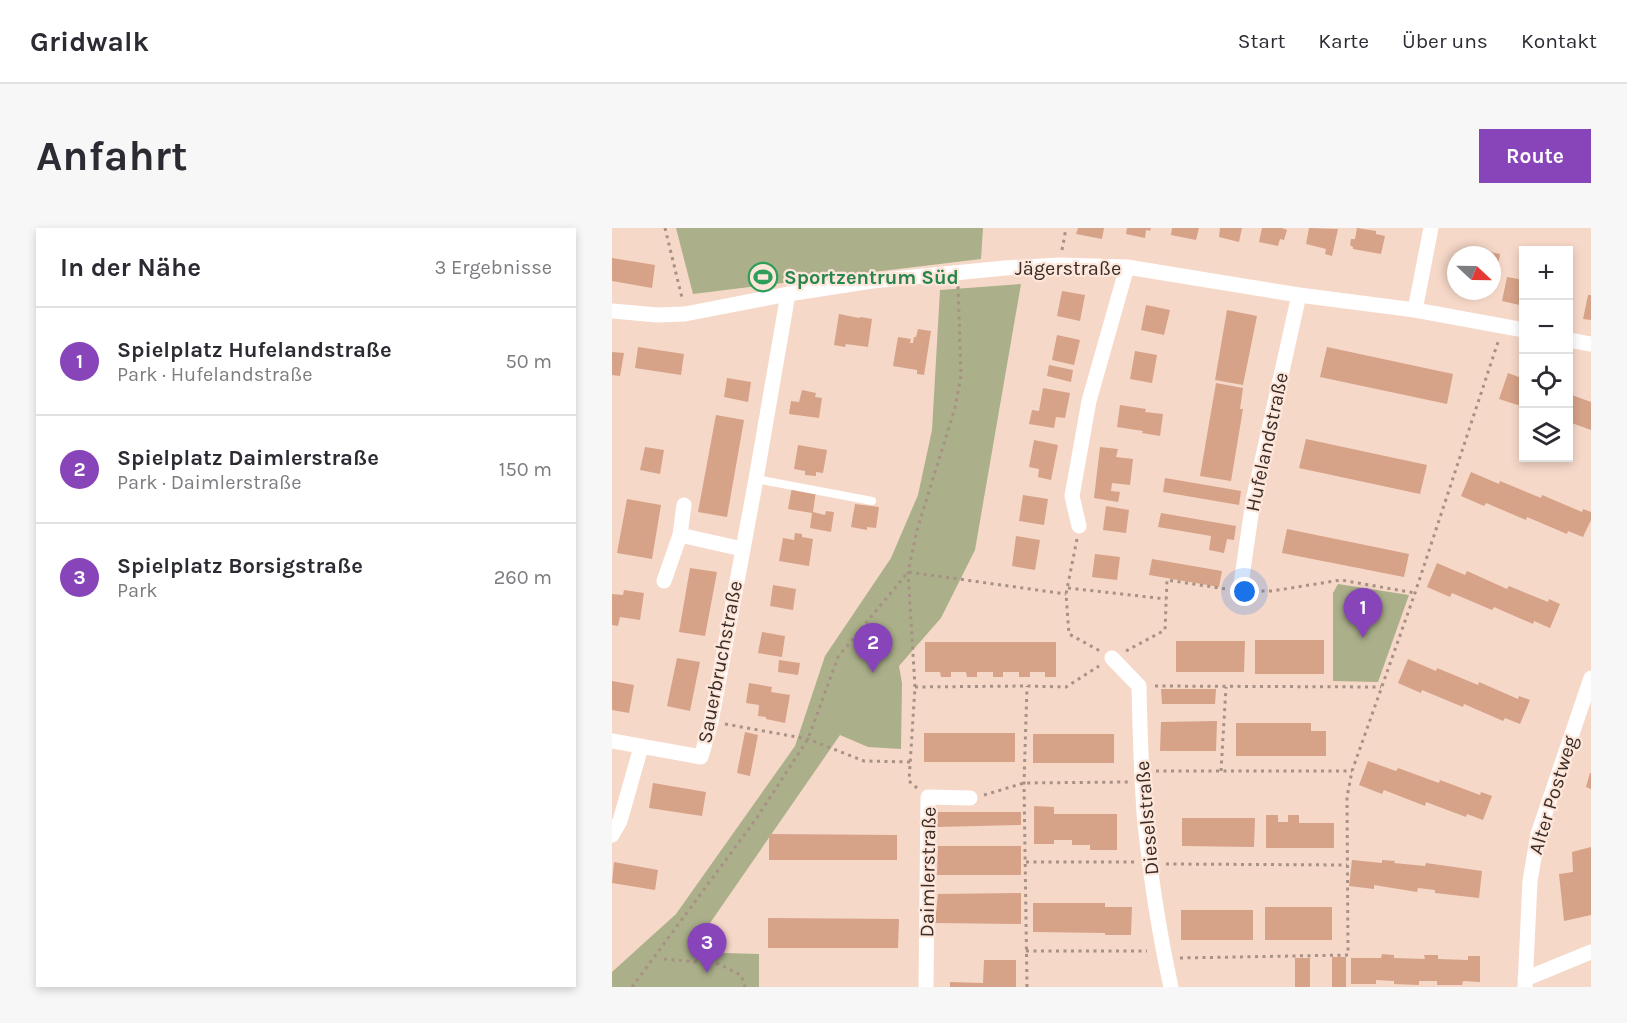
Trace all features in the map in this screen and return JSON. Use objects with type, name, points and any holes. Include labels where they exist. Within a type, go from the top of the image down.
[{"type":"street","points":[[1415,310],[1431,228]]},
{"type":"street","name":"Jägerstraße","points":[[612,311],[657,315],[685,314],[872,281],[1059,265],[1127,267],[1299,295],[1415,310],[1519,329]]},
{"type":"street","points":[[1079,526],[1072,496],[1089,401],[1127,267]]},
{"type":"street","name":"Sauerbruchstraße","points":[[612,741],[701,757],[711,722],[788,294]]},
{"type":"street","name":"Hufelandstraße","points":[[1240,591],[1253,501],[1299,295]]},
{"type":"street","points":[[1573,341],[1591,345]]},
{"type":"street","points":[[664,581],[680,535],[684,505]]},
{"type":"street","points":[[680,535],[742,549]]},
{"type":"street","points":[[1112,658],[1139,686]]},
{"type":"street","name":"Alter Postweg","points":[[1525,983],[1530,882],[1538,834],[1591,678]]},
{"type":"street","name":"Dieselstraße","points":[[1139,686],[1142,777],[1150,863],[1171,987]]},
{"type":"street","points":[[612,835],[620,822],[641,747]]},
{"type":"street","name":"Daimlerstraße","points":[[926,987],[928,797],[970,798]]},
{"type":"street","points":[[1525,983],[1591,952]]},
{"type":"lane","points":[[756,479],[872,501]]},
{"type":"path","points":[[665,228],[685,314]]},
{"type":"path","points":[[1059,265],[1065,228]]},
{"type":"path","points":[[928,797],[909,781],[915,687],[908,572],[917,530],[955,408],[961,376],[957,273]]},
{"type":"path","points":[[1026,951],[1164,955],[1348,955],[1347,797],[1352,771],[1503,326]]},
{"type":"path","points":[[915,687],[1066,687],[1112,658],[1069,634],[1066,594],[1079,526]]},
{"type":"path","points":[[908,572],[1066,594]]},
{"type":"path","points":[[632,987],[756,819],[808,739],[838,657],[908,572]]},
{"type":"path","points":[[1068,588],[1166,599]]},
{"type":"path","points":[[1027,686],[1024,783],[1027,987]]},
{"type":"path","points":[[1139,686],[1381,687]]},
{"type":"path","points":[[1221,771],[1226,687]]},
{"type":"path","points":[[711,722],[808,739],[864,761],[910,762]]},
{"type":"path","points":[[970,798],[1024,783],[1221,771],[1352,771]]},
{"type":"path","points":[[1026,862],[1347,865]]},
{"type":"path","points":[[664,959],[719,964],[741,975],[745,987]]},
{"type":"green space","name":"Sportzentrum Süd","points":[[676,228],[983,228],[981,259],[693,294]]},
{"type":"green space","points":[[1021,284],[975,550],[941,618],[899,666],[902,683],[901,749],[868,747],[840,735],[690,952],[759,954],[759,987],[612,987],[612,972],[676,914],[795,746],[825,656],[891,558],[918,495],[932,430],[940,290]]},
{"type":"green space","points":[[1338,584],[1409,595],[1378,682],[1333,681],[1333,593]]},
{"type":"building","points":[[1078,228],[1104,228],[1102,239],[1076,234]]},
{"type":"building","points":[[1127,228],[1151,228],[1150,231],[1146,230],[1145,238],[1126,234]]},
{"type":"building","points":[[1172,228],[1199,228],[1196,240],[1171,235]]},
{"type":"building","points":[[1220,228],[1242,228],[1239,242],[1219,237]]},
{"type":"building","points":[[1262,228],[1287,230],[1284,240],[1280,239],[1278,246],[1259,242]]},
{"type":"building","points":[[1309,228],[1338,229],[1332,256],[1325,254],[1326,249],[1306,244]]},
{"type":"building","points":[[1357,228],[1376,231],[1376,234],[1385,236],[1381,254],[1353,249],[1350,245],[1351,239],[1355,239]]},
{"type":"building","points":[[612,258],[655,265],[652,288],[612,281]]},
{"type":"building","points":[[1507,277],[1519,279],[1519,305],[1502,301]]},
{"type":"building","points":[[1062,291],[1085,295],[1080,321],[1057,316]]},
{"type":"building","points":[[1588,295],[1591,295],[1591,320],[1583,319]]},
{"type":"building","points":[[1146,305],[1170,310],[1164,335],[1141,330]]},
{"type":"building","points":[[1227,310],[1257,316],[1243,385],[1215,380]]},
{"type":"building","points":[[839,314],[872,319],[868,347],[834,345]]},
{"type":"building","points":[[918,329],[931,331],[924,375],[917,374],[917,370],[893,366],[898,337],[911,339],[910,343],[913,343]]},
{"type":"building","points":[[1057,335],[1080,340],[1074,365],[1052,360]]},
{"type":"building","points":[[638,347],[684,354],[681,375],[635,368]]},
{"type":"building","points":[[1327,347],[1453,374],[1447,404],[1320,377]]},
{"type":"building","points":[[1135,351],[1157,355],[1152,383],[1130,379]]},
{"type":"building","points":[[612,352],[624,353],[620,376],[612,375]]},
{"type":"building","points":[[1049,365],[1073,370],[1071,382],[1047,376]]},
{"type":"building","points":[[1508,373],[1519,377],[1519,405],[1499,399]]},
{"type":"building","points":[[727,378],[751,382],[748,402],[724,397]]},
{"type":"building","points":[[1216,383],[1243,388],[1240,409],[1243,409],[1231,481],[1200,476]]},
{"type":"building","points":[[1043,388],[1070,393],[1065,418],[1056,417],[1054,428],[1029,424],[1032,410],[1039,411]]},
{"type":"building","points":[[802,390],[816,393],[815,397],[822,398],[819,418],[789,414],[791,401],[799,402]]},
{"type":"building","points":[[1573,395],[1591,402],[1591,430],[1573,423]]},
{"type":"building","points":[[1120,405],[1163,414],[1160,436],[1117,427]]},
{"type":"building","points":[[716,415],[744,420],[727,517],[698,512]]},
{"type":"building","points":[[1306,439],[1427,465],[1420,494],[1299,468]]},
{"type":"building","points":[[1034,440],[1058,445],[1051,480],[1038,477],[1039,469],[1029,467]]},
{"type":"building","points":[[798,445],[827,450],[823,473],[816,472],[816,476],[805,475],[805,471],[794,469]]},
{"type":"building","points":[[645,447],[664,450],[660,474],[640,470]]},
{"type":"building","points":[[1100,447],[1118,449],[1116,457],[1133,459],[1130,485],[1112,483],[1111,491],[1120,492],[1118,502],[1094,498]]},
{"type":"building","points":[[1471,472],[1541,498],[1542,495],[1582,512],[1583,509],[1591,512],[1591,520],[1583,537],[1568,531],[1567,534],[1527,517],[1526,520],[1486,503],[1484,506],[1461,496]]},
{"type":"building","points":[[1165,478],[1241,491],[1239,505],[1163,492]]},
{"type":"building","points":[[792,487],[816,491],[813,512],[825,515],[826,511],[834,512],[831,532],[810,528],[812,513],[788,509]]},
{"type":"building","points":[[1023,495],[1048,499],[1044,525],[1019,521]]},
{"type":"building","points":[[627,499],[661,505],[652,559],[617,553]]},
{"type":"building","points":[[855,504],[879,507],[876,528],[867,527],[867,530],[851,527]]},
{"type":"building","points":[[1106,506],[1129,510],[1126,533],[1103,530]]},
{"type":"building","points":[[1161,513],[1236,526],[1234,540],[1227,539],[1224,553],[1209,550],[1211,536],[1158,527]]},
{"type":"building","points":[[1287,529],[1409,554],[1404,577],[1282,553]]},
{"type":"building","points":[[795,533],[813,539],[809,566],[779,561],[783,538],[794,540]]},
{"type":"building","points":[[1016,536],[1040,540],[1035,570],[1012,566]]},
{"type":"building","points":[[1095,554],[1120,557],[1117,580],[1092,577]]},
{"type":"building","points":[[1152,559],[1222,571],[1219,587],[1149,575]]},
{"type":"building","points":[[1437,563],[1465,575],[1467,571],[1507,589],[1509,586],[1548,602],[1549,599],[1560,604],[1550,628],[1534,621],[1533,624],[1494,607],[1492,610],[1452,593],[1450,597],[1427,587]]},
{"type":"building","points":[[690,568],[717,572],[705,636],[679,632]]},
{"type":"building","points":[[773,585],[796,589],[793,610],[770,606]]},
{"type":"building","points":[[624,590],[644,593],[640,620],[620,617],[618,626],[612,625],[612,594],[623,595]]},
{"type":"building","points":[[762,632],[785,636],[782,657],[758,653]]},
{"type":"building","points":[[1255,640],[1324,640],[1324,674],[1255,674]]},
{"type":"building","points":[[1176,641],[1245,641],[1244,672],[1176,672]]},
{"type":"building","points":[[925,642],[1056,642],[1056,677],[1045,677],[1045,672],[1030,672],[1030,677],[1019,677],[1019,672],[1003,672],[1003,677],[993,677],[993,672],[977,672],[977,677],[967,677],[966,672],[951,672],[951,677],[941,677],[940,672],[925,672]]},
{"type":"building","points":[[677,658],[700,662],[690,711],[667,706]]},
{"type":"building","points":[[1408,659],[1478,685],[1479,682],[1518,699],[1519,696],[1530,700],[1520,724],[1505,718],[1503,721],[1464,704],[1463,707],[1398,683]]},
{"type":"building","points":[[779,660],[800,663],[798,675],[778,672]]},
{"type":"building","points":[[612,681],[634,685],[629,713],[612,710]]},
{"type":"building","points":[[749,683],[772,687],[771,692],[790,695],[785,723],[758,716],[759,705],[746,703]]},
{"type":"building","points":[[1161,689],[1216,689],[1215,704],[1162,704]]},
{"type":"building","points":[[1217,721],[1216,751],[1160,751],[1161,722]]},
{"type":"building","points":[[1236,723],[1311,723],[1311,731],[1326,731],[1326,756],[1236,756]]},
{"type":"building","points":[[745,732],[758,735],[750,776],[737,773]]},
{"type":"building","points":[[924,733],[1015,733],[1015,762],[924,762]]},
{"type":"building","points":[[1033,734],[1114,734],[1114,763],[1033,763]]},
{"type":"building","points":[[1368,761],[1396,771],[1398,768],[1439,783],[1440,780],[1480,795],[1481,792],[1492,796],[1483,820],[1467,814],[1466,817],[1426,802],[1425,806],[1384,790],[1382,794],[1359,785]]},
{"type":"building","points":[[1591,773],[1591,789],[1586,787]]},
{"type":"building","points":[[653,783],[706,792],[702,816],[649,808]]},
{"type":"building","points":[[1034,806],[1054,807],[1054,814],[1117,814],[1117,850],[1090,850],[1090,845],[1072,845],[1072,840],[1054,840],[1054,844],[1034,844]]},
{"type":"building","points":[[938,812],[1021,812],[1021,825],[937,827]]},
{"type":"building","points":[[1266,815],[1278,815],[1278,822],[1288,822],[1288,815],[1299,815],[1299,823],[1334,823],[1334,848],[1266,848]]},
{"type":"building","points":[[1182,818],[1255,818],[1254,847],[1182,846]]},
{"type":"building","points":[[769,834],[897,835],[897,860],[769,860]]},
{"type":"building","points":[[938,846],[1021,846],[1021,875],[937,875]]},
{"type":"building","points":[[1591,847],[1591,915],[1564,921],[1559,874],[1573,872],[1572,852]]},
{"type":"building","points":[[1352,860],[1382,863],[1382,860],[1395,861],[1394,863],[1425,866],[1426,863],[1482,871],[1479,898],[1435,893],[1435,890],[1418,888],[1417,892],[1374,885],[1374,889],[1349,886]]},
{"type":"building","points":[[614,862],[658,870],[655,890],[612,883]]},
{"type":"building","points":[[1021,893],[1021,924],[935,923],[938,894]]},
{"type":"building","points":[[1033,903],[1105,903],[1105,907],[1132,907],[1131,935],[1033,932]]},
{"type":"building","points":[[1265,907],[1332,907],[1332,940],[1265,940]]},
{"type":"building","points":[[1181,910],[1253,910],[1253,940],[1181,940]]},
{"type":"building","points":[[768,918],[899,919],[898,948],[768,948]]},
{"type":"building","points":[[1382,954],[1394,955],[1394,958],[1425,959],[1424,955],[1438,955],[1438,959],[1468,960],[1468,956],[1480,956],[1480,982],[1463,981],[1462,985],[1437,985],[1437,981],[1419,981],[1419,985],[1394,984],[1394,981],[1376,980],[1376,984],[1351,984],[1351,958],[1381,958]]},
{"type":"building","points":[[1332,957],[1346,957],[1346,987],[1332,987]]},
{"type":"building","points":[[1295,958],[1310,958],[1310,987],[1295,987]]},
{"type":"building","points":[[984,960],[1016,960],[1016,987],[950,987],[950,982],[983,983]]},
{"type":"place","name":"Sportzentrum Süd","points":[[763,277]]},
{"type":"place","name":"Spielplatz Hufelandstraße","points":[[1363,638]]},
{"type":"place","name":"Spielplatz Daimlerstraße","points":[[873,673]]},
{"type":"place","name":"Spielplatz Borsigstraße","points":[[707,973]]}]
